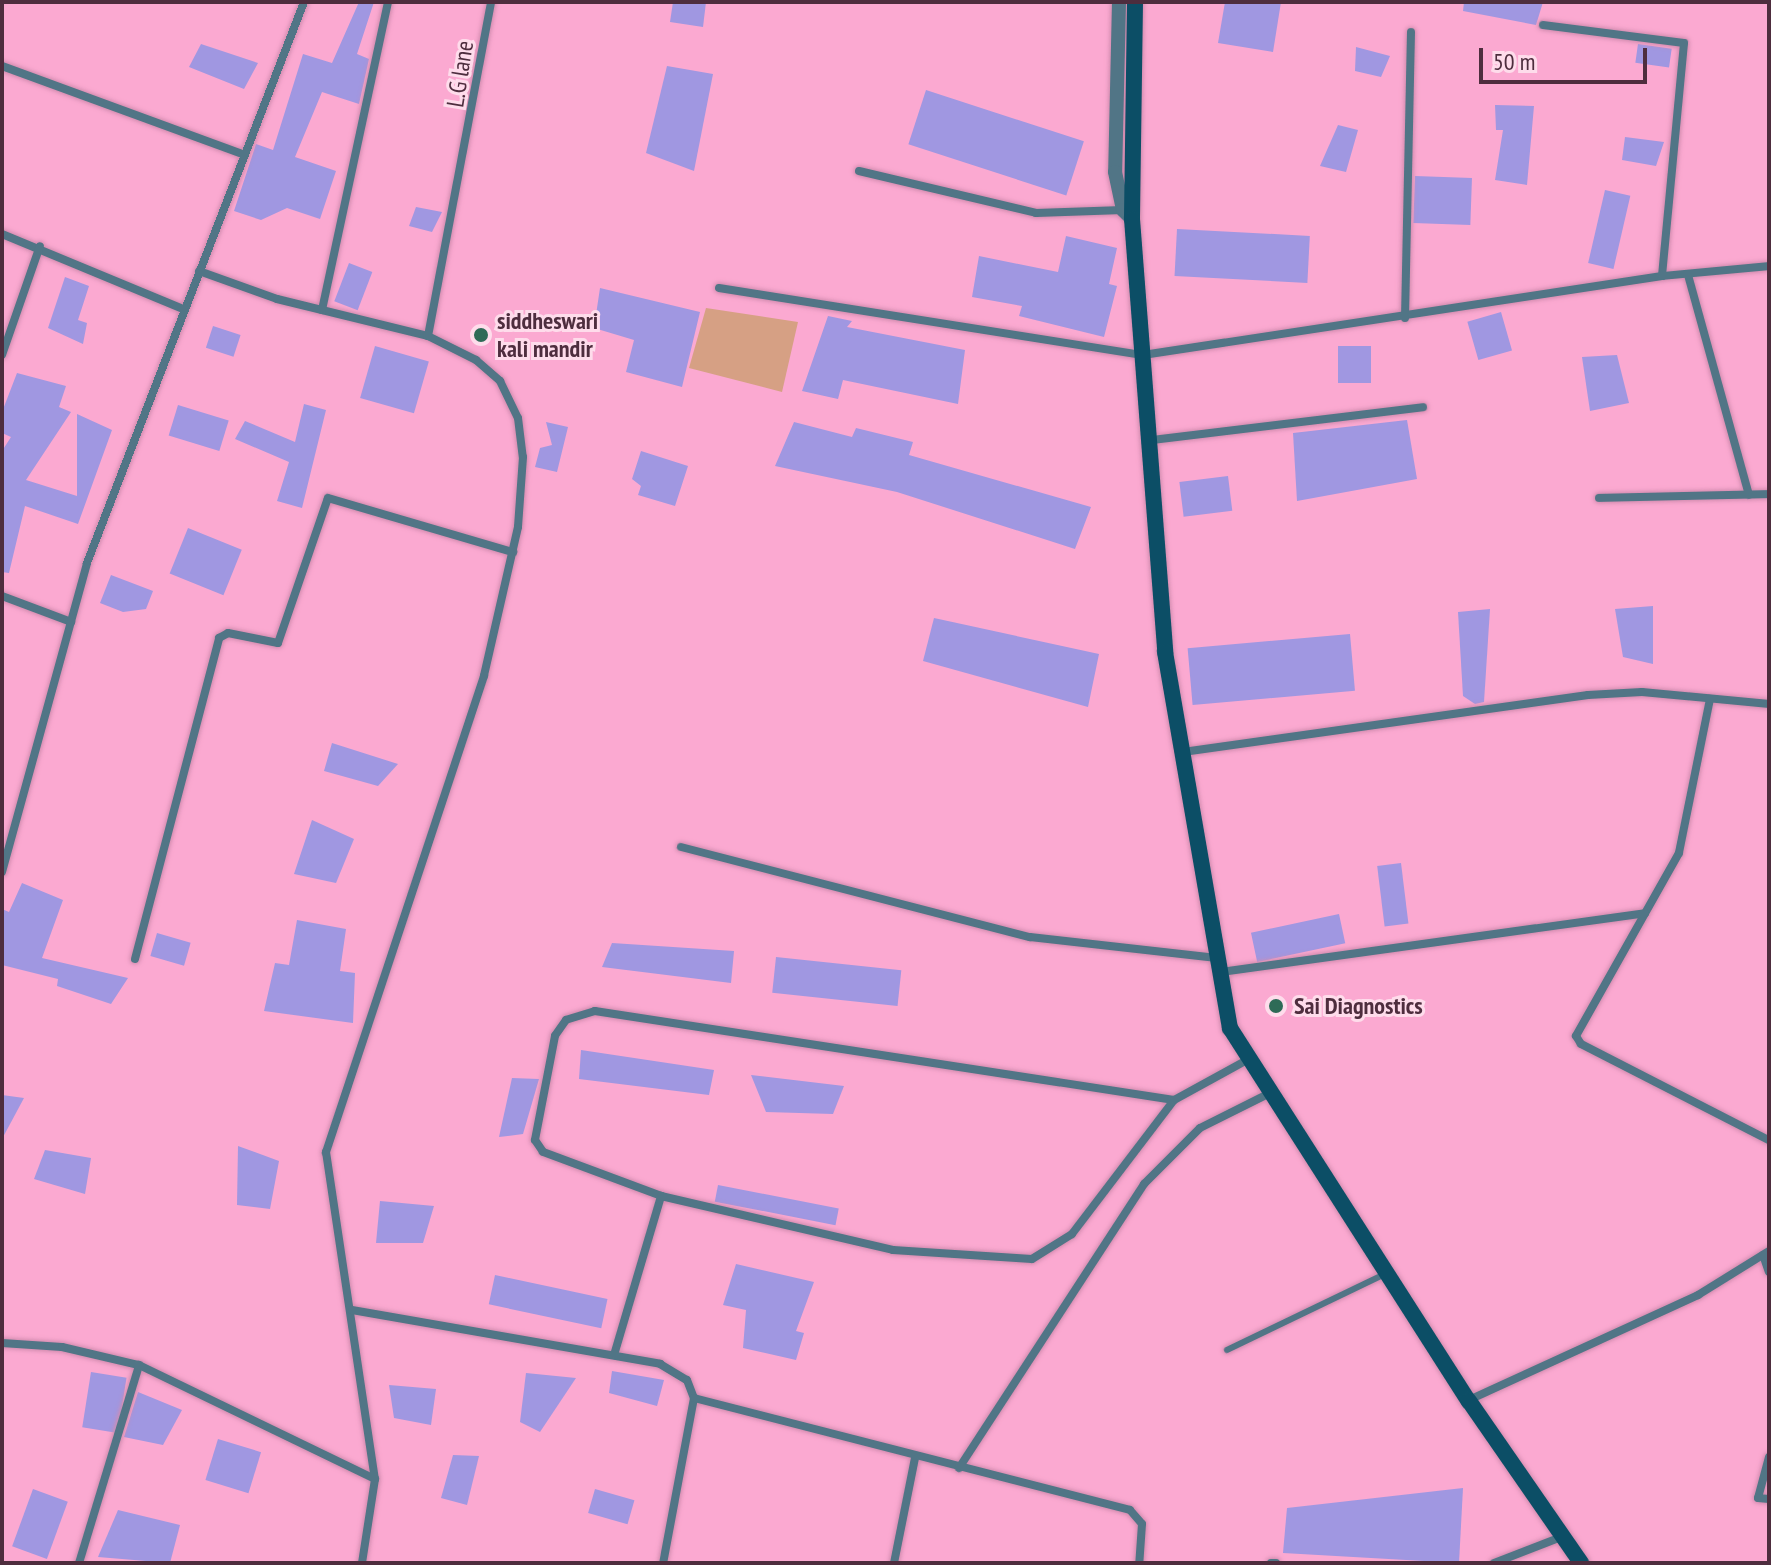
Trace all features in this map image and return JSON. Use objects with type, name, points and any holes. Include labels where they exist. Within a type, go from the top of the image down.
[{"type":"main road","points":[[1135,2],[1128,214],[1152,440],[1165,652],[1230,1028],[1469,1401],[1565,1535],[1581,1563]]},
{"type":"street","points":[[2,872],[71,622],[183,309],[304,2]]},
{"type":"street","points":[[322,310],[388,2]]},
{"type":"street","name":"L.G lane","points":[[428,336],[467,151],[491,2]]},
{"type":"street","points":[[859,171],[1036,213],[1128,214],[1114,139],[1119,2]]},
{"type":"street","points":[[1543,25],[1684,43],[1662,276]]},
{"type":"street","points":[[1405,318],[1411,32]]},
{"type":"street","points":[[2,66],[243,154]]},
{"type":"street","points":[[2,234],[40,246],[183,309]]},
{"type":"street","points":[[2,355],[40,246]]},
{"type":"street","points":[[719,288],[1143,355],[1405,318],[1662,276],[1769,266]]},
{"type":"street","points":[[199,271],[322,310],[428,336],[500,381],[518,418],[522,496],[513,552],[441,817],[331,1130],[329,1179],[352,1310],[375,1479],[362,1563]]},
{"type":"street","points":[[1688,275],[1749,495]]},
{"type":"street","points":[[1152,440],[1423,407]]},
{"type":"street","points":[[1599,498],[1769,494]]},
{"type":"street","points":[[135,959],[219,638],[228,633],[278,643],[328,498],[513,552]]},
{"type":"street","points":[[2,596],[71,622]]},
{"type":"street","points":[[1182,752],[1588,695],[1769,704]]},
{"type":"street","points":[[1710,699],[1687,829],[1645,913],[1578,1026],[1581,1044],[1769,1140]]},
{"type":"street","points":[[681,847],[1030,937],[1219,965],[1645,913]]},
{"type":"street","points":[[1174,1100],[595,1011],[566,1020],[548,1053],[536,1147],[661,1196],[893,1250],[1032,1259],[1072,1234],[1174,1100],[1250,1058]]},
{"type":"street","points":[[959,1468],[1144,1184],[1200,1128],[1271,1092]]},
{"type":"street","points":[[614,1355],[661,1196]]},
{"type":"street","points":[[1469,1401],[1698,1295],[1766,1253],[1769,1272]]},
{"type":"street","points":[[352,1310],[614,1355],[675,1371],[694,1398],[915,1458],[1130,1510],[1142,1524],[1139,1563]]},
{"type":"street","points":[[2,1343],[62,1347],[139,1365],[375,1479]]},
{"type":"street","points":[[79,1563],[139,1365]]},
{"type":"street","points":[[663,1563],[694,1398]]},
{"type":"street","points":[[1769,1457],[1758,1498],[1769,1499]]},
{"type":"street","points":[[894,1563],[915,1458]]},
{"type":"street","points":[[1494,1563],[1565,1535]]},
{"type":"lane","points":[[1227,1350],[1387,1273]]},
{"type":"shaded area","points":[[706,308],[798,322],[782,392],[689,368]]},
{"type":"building","points":[[359,2],[374,2],[357,54],[369,59],[359,104],[322,92],[295,157],[336,171],[320,219],[287,208],[261,220],[234,211],[256,144],[273,150],[303,54],[332,63]]},
{"type":"building","points":[[673,2],[706,2],[703,27],[670,22]]},
{"type":"building","points":[[1225,2],[1281,2],[1273,52],[1218,43]]},
{"type":"building","points":[[1464,2],[1543,2],[1536,25],[1463,11]]},
{"type":"building","points":[[201,44],[258,63],[244,89],[189,67]]},
{"type":"building","points":[[1638,44],[1672,49],[1669,68],[1635,63]]},
{"type":"building","points":[[1356,47],[1390,56],[1381,77],[1355,71]]},
{"type":"building","points":[[667,66],[713,74],[694,171],[646,153]]},
{"type":"building","points":[[926,90],[1084,141],[1066,196],[908,144]]},
{"type":"building","points":[[1495,105],[1534,106],[1527,185],[1495,180],[1503,130],[1496,130]]},
{"type":"building","points":[[1338,125],[1358,130],[1346,172],[1320,166]]},
{"type":"building","points":[[1625,137],[1664,142],[1656,166],[1622,160]]},
{"type":"building","points":[[1415,176],[1472,178],[1470,225],[1413,223]]},
{"type":"building","points":[[1605,190],[1630,196],[1613,269],[1588,263]]},
{"type":"building","points":[[416,207],[442,212],[432,232],[409,226]]},
{"type":"building","points":[[1177,229],[1310,236],[1307,283],[1175,276]]},
{"type":"building","points":[[1066,236],[1117,248],[1109,284],[1117,286],[1104,337],[1019,316],[1022,306],[972,297],[979,256],[1058,272]]},
{"type":"building","points":[[349,263],[372,272],[358,310],[334,301]]},
{"type":"building","points":[[65,277],[89,286],[78,320],[87,323],[83,344],[48,328]]},
{"type":"building","points":[[600,288],[700,312],[682,387],[626,372],[634,340],[594,328]]},
{"type":"building","points":[[1501,312],[1512,350],[1478,360],[1467,322]]},
{"type":"building","points":[[828,316],[852,321],[847,327],[965,350],[958,404],[843,380],[838,399],[802,391]]},
{"type":"building","points":[[213,326],[241,335],[233,357],[206,348]]},
{"type":"building","points":[[375,346],[429,361],[414,413],[360,398]]},
{"type":"building","points":[[1338,346],[1371,346],[1371,383],[1338,383]]},
{"type":"building","points":[[1617,355],[1629,403],[1590,411],[1582,357]]},
{"type":"building","points":[[17,373],[66,386],[59,407],[71,412],[26,480],[77,496],[77,414],[112,430],[78,524],[25,506],[9,573],[2,572],[2,451],[11,437],[2,433],[2,412]]},
{"type":"building","points":[[304,404],[326,410],[302,508],[277,501],[289,462],[235,439],[245,421],[295,442]]},
{"type":"building","points":[[178,405],[229,420],[219,451],[169,436]]},
{"type":"building","points":[[1407,420],[1417,479],[1297,501],[1293,433]]},
{"type":"building","points":[[546,422],[568,427],[557,472],[535,467],[540,448],[552,445]]},
{"type":"building","points":[[794,422],[852,437],[856,428],[913,442],[909,455],[1091,507],[1075,549],[897,492],[775,466]]},
{"type":"building","points":[[641,451],[688,466],[675,506],[638,495],[641,486],[632,479]]},
{"type":"building","points":[[1228,476],[1232,511],[1184,517],[1179,482]]},
{"type":"building","points":[[188,528],[242,550],[223,595],[170,573]]},
{"type":"building","points":[[111,575],[153,591],[146,609],[123,612],[100,603]]},
{"type":"building","points":[[1653,606],[1653,664],[1623,657],[1615,609]]},
{"type":"building","points":[[1490,609],[1484,702],[1475,704],[1463,696],[1458,612]]},
{"type":"building","points":[[934,618],[1099,654],[1088,707],[923,661]]},
{"type":"building","points":[[1350,634],[1355,691],[1193,705],[1188,648]]},
{"type":"building","points":[[332,743],[398,764],[378,786],[324,771]]},
{"type":"building","points":[[312,820],[354,839],[336,883],[294,874]]},
{"type":"building","points":[[1401,863],[1408,924],[1385,926],[1377,866]]},
{"type":"building","points":[[22,883],[63,900],[42,958],[128,978],[111,1004],[57,986],[58,979],[2,965],[2,909],[9,912]]},
{"type":"building","points":[[1339,914],[1345,943],[1257,962],[1251,933]]},
{"type":"building","points":[[297,920],[346,929],[340,971],[355,973],[353,1023],[264,1011],[275,963],[289,965]]},
{"type":"building","points":[[157,933],[191,943],[184,966],[150,956]]},
{"type":"building","points":[[612,943],[734,951],[731,983],[602,967]]},
{"type":"building","points":[[776,957],[901,970],[898,1006],[772,993]]},
{"type":"building","points":[[581,1050],[714,1070],[709,1095],[579,1079]]},
{"type":"building","points":[[751,1075],[844,1086],[833,1114],[766,1112]]},
{"type":"building","points":[[512,1078],[539,1079],[523,1134],[499,1137]]},
{"type":"building","points":[[2,1095],[24,1098],[2,1139]]},
{"type":"building","points":[[238,1146],[279,1161],[270,1209],[237,1205]]},
{"type":"building","points":[[45,1150],[91,1158],[85,1194],[34,1179]]},
{"type":"building","points":[[718,1185],[839,1208],[835,1225],[715,1202]]},
{"type":"building","points":[[380,1201],[434,1206],[423,1243],[376,1243]]},
{"type":"building","points":[[736,1264],[814,1282],[796,1331],[804,1333],[796,1360],[743,1348],[746,1310],[723,1305]]},
{"type":"building","points":[[495,1275],[607,1299],[601,1328],[489,1304]]},
{"type":"building","points":[[612,1371],[664,1380],[657,1406],[609,1393]]},
{"type":"building","points":[[91,1372],[127,1378],[118,1433],[82,1427]]},
{"type":"building","points":[[526,1373],[576,1378],[540,1432],[520,1422]]},
{"type":"building","points":[[389,1385],[436,1389],[431,1425],[394,1418]]},
{"type":"building","points":[[138,1392],[182,1410],[163,1445],[124,1437]]},
{"type":"building","points":[[218,1439],[261,1452],[248,1493],[205,1480]]},
{"type":"building","points":[[453,1455],[479,1456],[467,1505],[441,1498]]},
{"type":"building","points":[[1463,1488],[1459,1563],[1283,1553],[1287,1508]]},
{"type":"building","points":[[33,1489],[68,1502],[47,1559],[12,1546]]},
{"type":"building","points":[[595,1489],[634,1500],[628,1524],[588,1513]]},
{"type":"building","points":[[118,1510],[180,1525],[170,1563],[98,1557]]},
{"type":"place","name":"siddheswari kali mandir","points":[[481,335]]},
{"type":"place","name":"Sai Diagnostics","points":[[1276,1006]]}]
